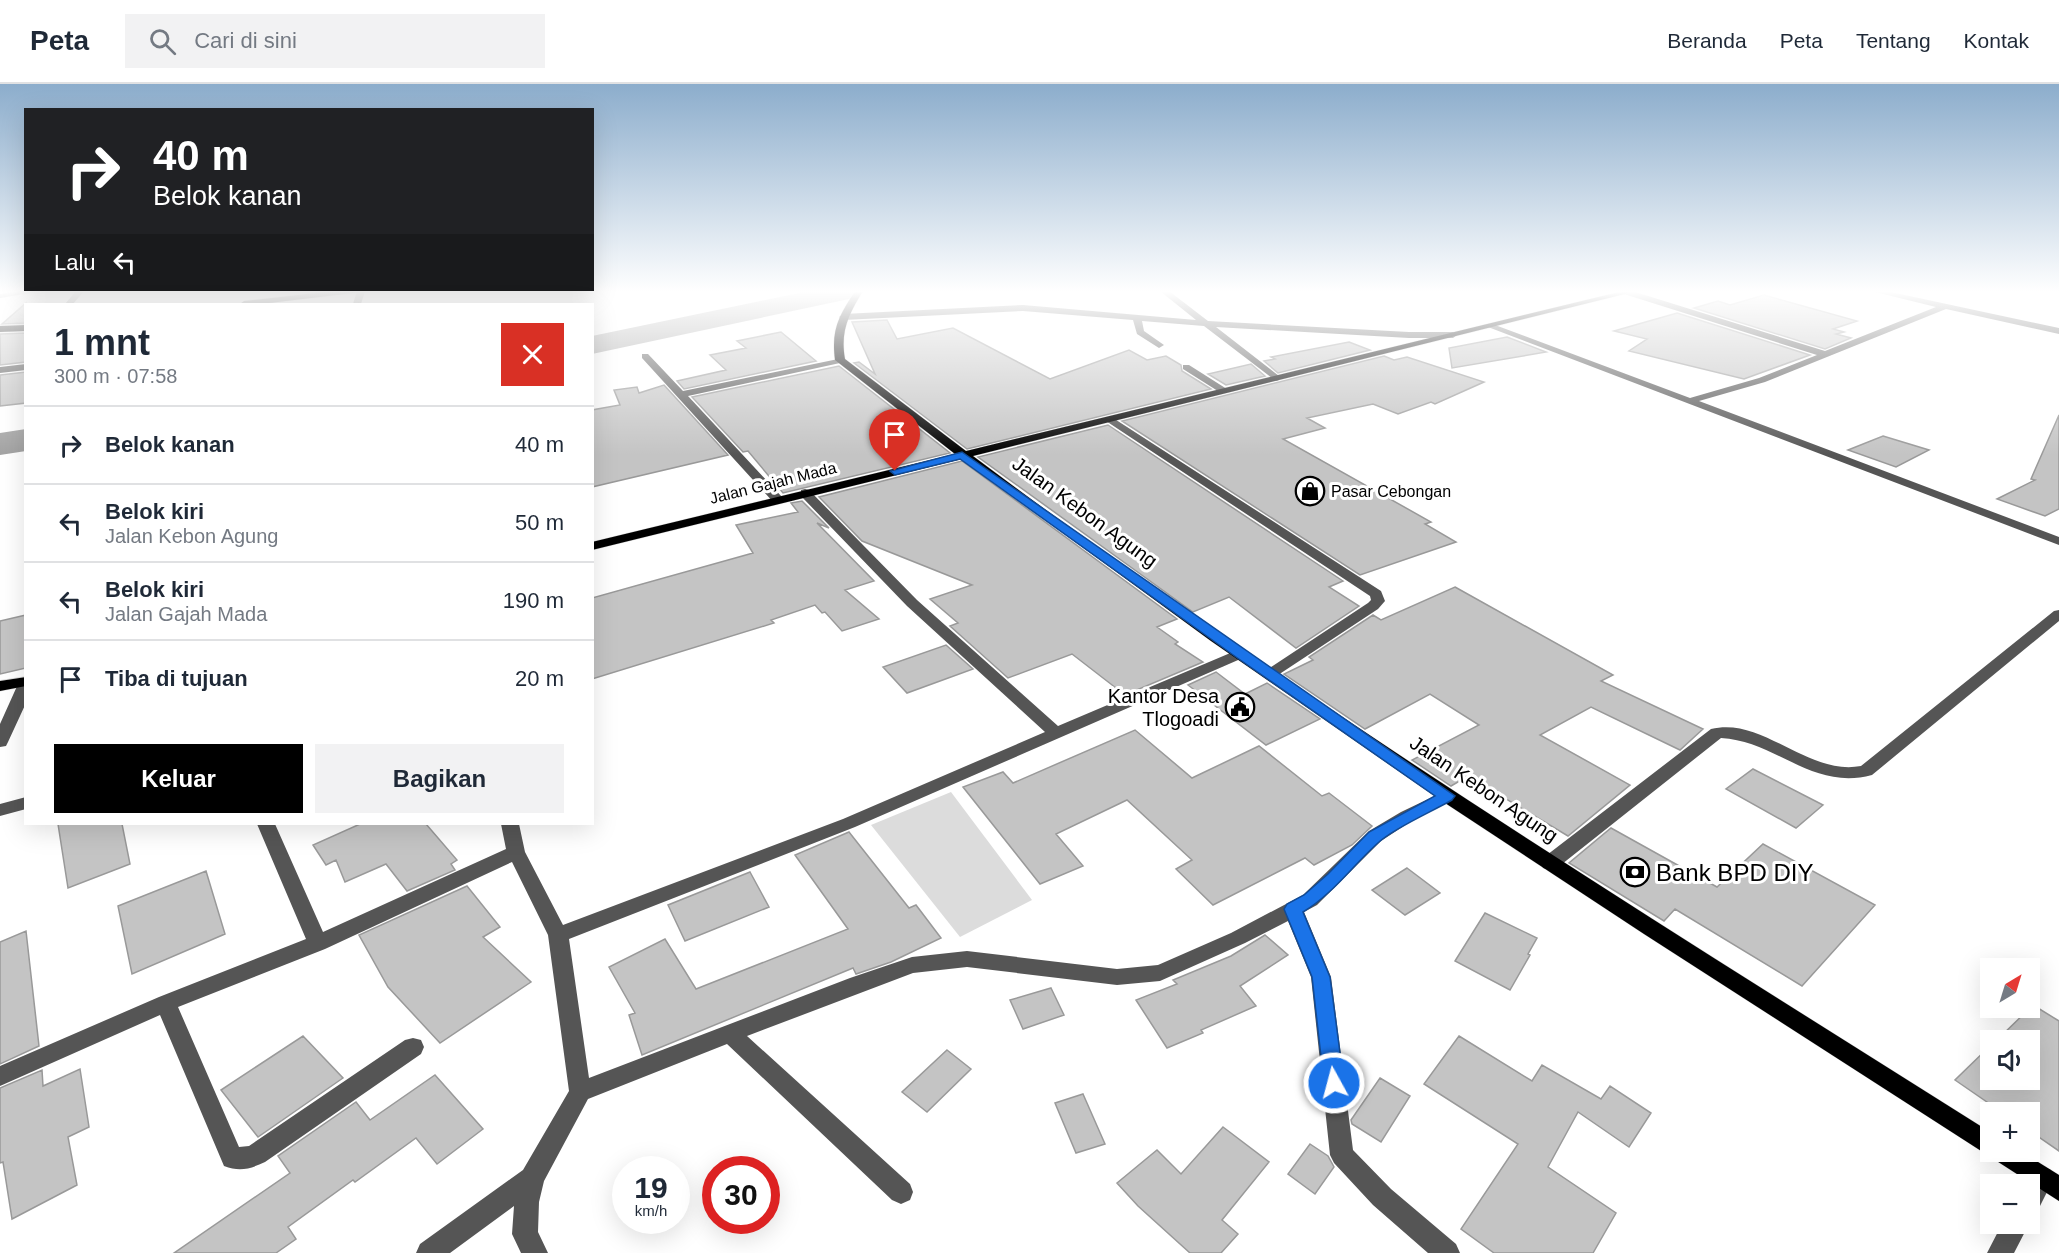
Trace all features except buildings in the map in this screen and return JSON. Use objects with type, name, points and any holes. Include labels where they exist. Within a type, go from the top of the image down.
[{"type":"main road","points":[[837,346],[840,360]]},
{"type":"main road","name":"Jalan Gajah Mada","points":[[594,546],[1410,346]]},
{"type":"main road","name":"Jalan Kebon Agung","points":[[840,360],[962,455],[1240,654],[1447,796],[1980,1139]]},
{"type":"main road","points":[[0,686],[24,682]]},
{"type":"main road","points":[[2017,1162],[2051,1183]]},
{"type":"street","points":[[1233,346],[1276,378]]},
{"type":"street","points":[[1541,346],[1932,495],[2059,541]]},
{"type":"street","points":[[1797,346],[1827,355]]},
{"type":"street","points":[[1689,401],[1762,380],[1850,346]]},
{"type":"street","points":[[645,356],[778,500]]},
{"type":"street","points":[[681,395],[840,360]]},
{"type":"street","points":[[0,370],[24,367]]},
{"type":"street","points":[[1185,367],[1225,391]]},
{"type":"street","points":[[1110,419],[1376,594],[1378,602],[1373,606],[1270,674]]},
{"type":"street","points":[[805,493],[912,603],[1057,734]]},
{"type":"street","points":[[1550,863],[1717,733],[1740,733],[1832,774],[1852,776],[1866,771],[2057,618]]},
{"type":"street","points":[[558,935],[849,823],[1240,654]]},
{"type":"street","points":[[0,742],[24,687]]},
{"type":"street","points":[[580,1092],[857,984],[912,965],[967,959],[1118,977],[1160,973],[1238,938],[1310,900],[1375,836],[1447,796]]},
{"type":"street","points":[[0,810],[24,804]]},
{"type":"street","points":[[266,825],[318,943]]},
{"type":"street","points":[[510,825],[516,852],[558,935],[580,1092],[532,1178],[527,1202],[525,1234],[535,1253]]},
{"type":"street","points":[[0,1076],[166,1003],[318,943],[516,852]]},
{"type":"street","points":[[1293,909],[1321,977],[1342,1155],[1382,1197],[1447,1253]]},
{"type":"street","points":[[166,1003],[232,1158],[239,1161],[257,1154],[413,1047]]},
{"type":"street","points":[[730,1035],[901,1192]]},
{"type":"street","points":[[429,1253],[532,1178]]},
{"type":"street","points":[[2000,1253],[2010,1234]]},
{"type":"shaded area","points":[[951,792],[1032,900],[960,937],[871,825]]},
{"type":"waterway","points":[[0,444],[24,440]]},
{"type":"place","name":"Pasar Cebongan","points":[[1310,491]]},
{"type":"place","name":"Kantor Desa Tlogoadi","points":[[1240,707]]},
{"type":"place","name":"Bank BPD DIY","points":[[1635,872]]},
{"type":"route","points":[[895,471],[962,455],[1240,654],[1447,796],[1407,816],[1375,836],[1310,900],[1293,909],[1321,977],[1334,1083]]}]
